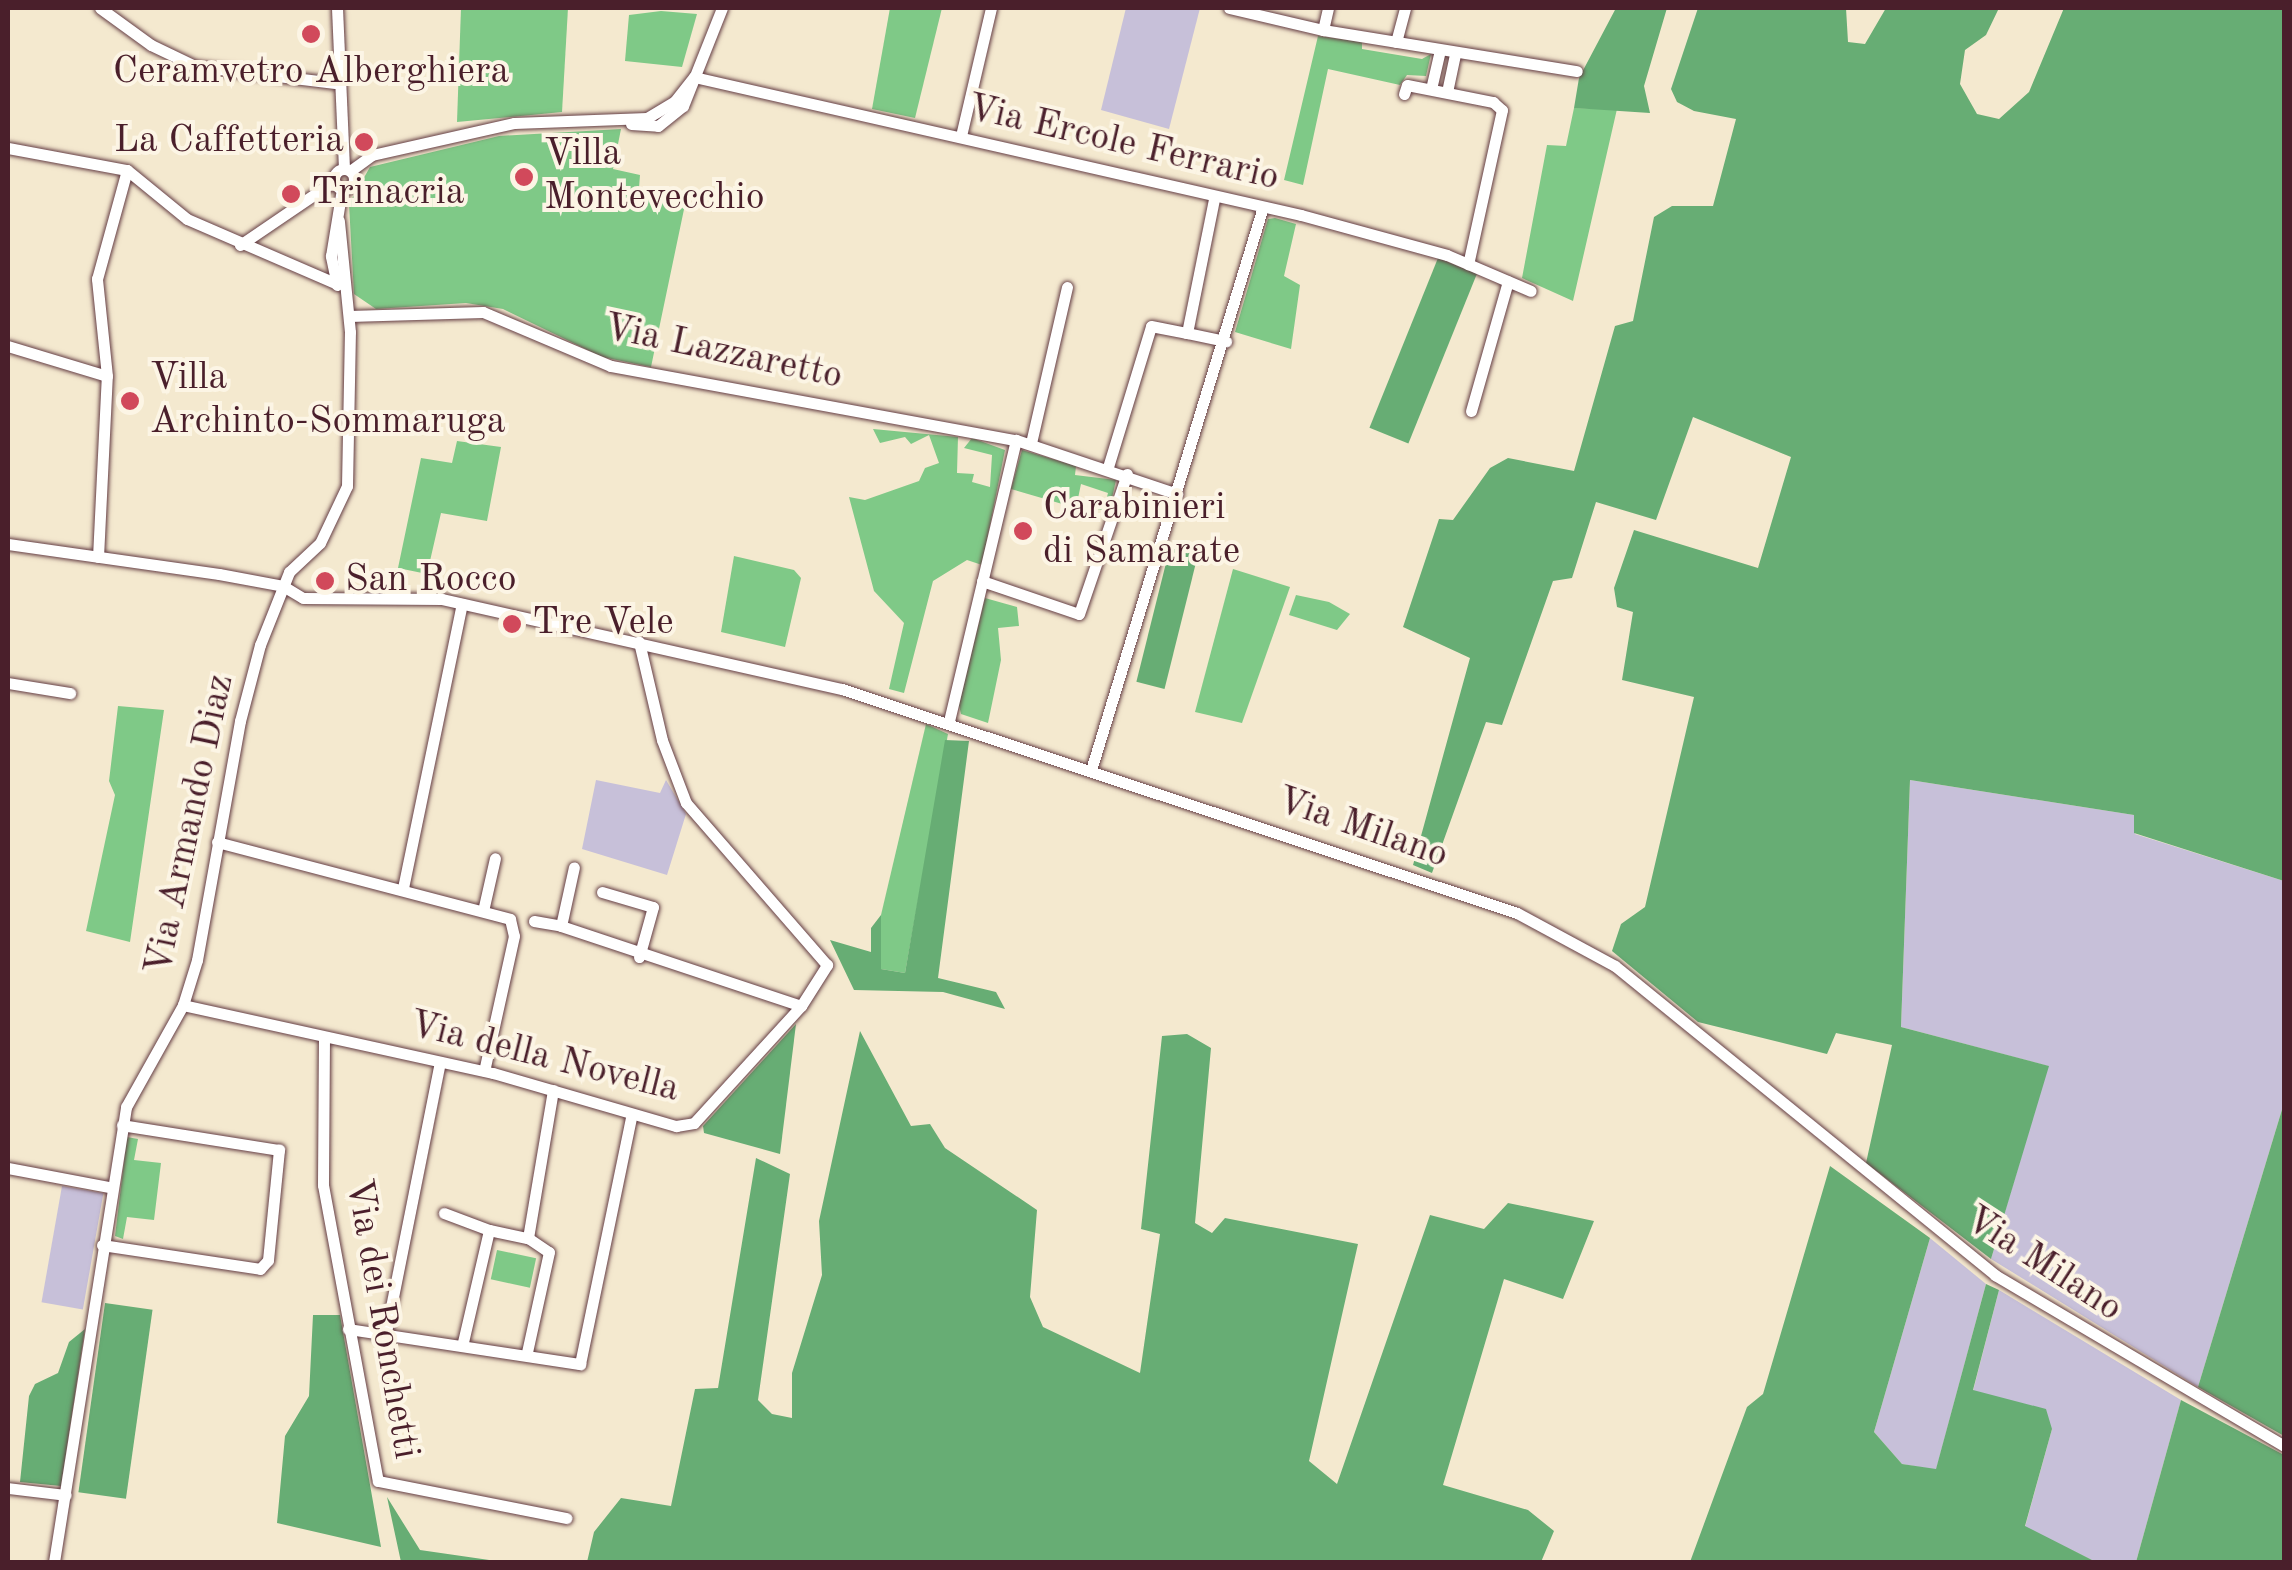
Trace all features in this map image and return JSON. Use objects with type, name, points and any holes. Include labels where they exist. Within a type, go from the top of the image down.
[{"type":"street","points":[[100,8],[151,45],[195,66],[335,83]]},
{"type":"street","points":[[337,8],[335,83],[347,170]]},
{"type":"street","points":[[240,245],[338,185],[347,170],[372,155],[514,124],[616,121],[650,127],[668,121],[683,106],[722,8]]},
{"type":"street","points":[[961,136],[991,8]]},
{"type":"street","points":[[1228,8],[1323,30],[1577,72]]},
{"type":"street","points":[[1323,30],[1328,8]]},
{"type":"street","points":[[1396,42],[1405,8]]},
{"type":"street","points":[[1431,89],[1440,51]]},
{"type":"street","points":[[1447,92],[1455,53]]},
{"type":"street","name":"Via Ercole Ferrario","points":[[694,77],[1386,237],[1468,264],[1531,291]]},
{"type":"street","points":[[1404,94],[1408,85],[1493,102],[1502,110],[1468,264]]},
{"type":"street","points":[[8,148],[127,170],[171,210],[240,245],[337,284]]},
{"type":"street","points":[[98,557],[107,376],[97,279],[127,170]]},
{"type":"street","points":[[282,586],[320,543],[343,502],[349,316],[338,185]]},
{"type":"street","points":[[1187,333],[1214,199]]},
{"type":"street","points":[[1091,770],[1226,341],[1262,210]]},
{"type":"street","points":[[339,221],[332,262],[346,302]]},
{"type":"street","points":[[306,273],[344,253]]},
{"type":"street","points":[[1471,410],[1508,282]]},
{"type":"street","points":[[1031,443],[1067,287]]},
{"type":"street","name":"Via Lazzaretto","points":[[349,316],[483,312],[611,366],[1031,443],[1178,494]]},
{"type":"street","points":[[1108,467],[1151,326],[1226,341]]},
{"type":"street","points":[[8,346],[107,376]]},
{"type":"street","points":[[950,721],[1016,440]]},
{"type":"street","points":[[982,581],[1079,614],[1127,474]]},
{"type":"street","name":"Via Milano","points":[[8,544],[282,586],[303,598],[417,596],[639,642],[950,721],[1497,906],[1568,936],[1630,978],[1972,1259],[2097,1338],[2284,1446]]},
{"type":"street","name":"Via Armando Diaz","points":[[54,1562],[122,1125],[184,1005],[246,694],[282,586]]},
{"type":"street","points":[[403,888],[462,604]]},
{"type":"street","name":"Via della Novella","points":[[184,1005],[484,1071],[676,1126],[694,1122],[801,1006],[826,970],[816,946],[686,804],[662,740],[639,642]]},
{"type":"street","points":[[8,683],[70,693]]},
{"type":"street","points":[[217,842],[510,919],[514,936],[484,1071]]},
{"type":"street","points":[[483,911],[495,858]]},
{"type":"street","points":[[561,926],[574,867]]},
{"type":"street","points":[[602,892],[653,908],[638,956]]},
{"type":"street","points":[[534,921],[561,926],[638,956],[801,1006]]},
{"type":"street","name":"Via dei Ronchetti","points":[[324,1038],[322,1184],[378,1481],[566,1518]]},
{"type":"street","points":[[386,1332],[440,1062]]},
{"type":"street","points":[[528,1238],[553,1090]]},
{"type":"street","points":[[348,1329],[463,1342],[580,1364],[632,1114]]},
{"type":"street","points":[[102,1245],[260,1269],[268,1260],[279,1150],[122,1125]]},
{"type":"street","points":[[8,1168],[110,1187]]},
{"type":"street","points":[[444,1213],[489,1230],[528,1238],[550,1252],[527,1352]]},
{"type":"street","points":[[463,1342],[489,1230]]},
{"type":"street","points":[[8,1488],[66,1495]]},
{"type":"shaded area","points":[[1126,8],[1200,8],[1169,129],[1101,110]]},
{"type":"shaded area","points":[[596,780],[660,793],[666,780],[686,814],[667,875],[582,849]]},
{"type":"shaded area","points":[[1910,780],[2134,815],[2135,834],[2284,881],[2284,1103],[2198,1387],[1991,1259],[2048,1066],[1901,1027]]},
{"type":"shaded area","points":[[62,1186],[103,1193],[83,1310],[42,1302]]},
{"type":"shaded area","points":[[1930,1238],[1986,1284],[1936,1470],[1902,1464],[1874,1432]]},
{"type":"shaded area","points":[[1999,1290],[2181,1400],[2136,1562],[2096,1562],[2025,1527],[2052,1429],[1973,1391]]},
{"type":"green space","points":[[461,8],[568,8],[562,112],[457,122]]},
{"type":"green space","points":[[890,8],[942,8],[915,118],[872,109]]},
{"type":"green space","points":[[1616,8],[1667,8],[1644,86],[1650,113],[1574,108],[1579,78]]},
{"type":"green space","points":[[1698,8],[1846,8],[1848,42],[1865,44],[1886,8],[1999,8],[1986,35],[1965,50],[1960,84],[1977,114],[1999,119],[2029,92],[2064,8],[2284,8],[2284,881],[2134,833],[2134,815],[1910,780],[1901,1027],[2049,1066],[1991,1259],[1866,1163],[1892,1045],[1836,1033],[1827,1054],[1698,1022],[1612,951],[1621,924],[1645,907],[1694,697],[1622,680],[1633,612],[1617,607],[1614,588],[1634,530],[1758,568],[1791,457],[1693,417],[1656,520],[1596,502],[1572,578],[1553,581],[1502,725],[1486,722],[1432,873],[1413,865],[1470,658],[1403,627],[1439,519],[1453,520],[1490,468],[1508,458],[1574,471],[1615,326],[1633,321],[1654,217],[1672,206],[1713,206],[1736,119],[1694,111],[1677,102],[1671,89]]},
{"type":"green space","points":[[661,11],[697,14],[682,67],[625,61],[629,15]]},
{"type":"green space","points":[[1318,36],[1362,42],[1362,49],[1422,59],[1431,54],[1426,76],[1407,75],[1400,85],[1328,69],[1303,185],[1284,180]]},
{"type":"green space","points":[[1574,108],[1617,109],[1573,301],[1522,278],[1547,145],[1566,146]]},
{"type":"green space","points":[[621,129],[613,169],[640,175],[639,188],[687,195],[651,367],[602,357],[503,309],[466,303],[376,309],[354,294],[349,204],[370,167],[499,136]]},
{"type":"green space","points":[[1268,219],[1296,224],[1284,276],[1300,285],[1291,349],[1235,332]]},
{"type":"green space","points":[[1438,258],[1477,274],[1408,443],[1369,428]]},
{"type":"green space","points":[[873,429],[958,437],[957,473],[974,474],[972,482],[990,487],[992,455],[964,448],[972,438],[1005,450],[982,565],[967,560],[933,581],[904,693],[889,689],[904,623],[874,591],[849,497],[865,500],[919,481],[925,468],[939,463],[929,435],[911,444],[905,437],[880,443]]},
{"type":"green space","points":[[457,441],[501,447],[487,521],[441,513],[427,574],[398,568],[421,458],[452,463]]},
{"type":"green space","points":[[1022,450],[1076,466],[1075,475],[1116,480],[1109,512],[1090,507],[1104,508],[1108,493],[1081,484],[1076,508],[1011,489]]},
{"type":"green space","points":[[1170,547],[1198,554],[1165,689],[1136,682]]},
{"type":"green space","points":[[734,556],[794,570],[801,578],[785,647],[721,632]]},
{"type":"green space","points":[[1233,569],[1290,587],[1242,723],[1195,712]]},
{"type":"green space","points":[[1296,595],[1329,602],[1350,614],[1337,630],[1289,615]]},
{"type":"green space","points":[[985,598],[1017,607],[1019,626],[998,628],[1001,660],[988,723],[961,714],[959,705]]},
{"type":"green space","points":[[118,706],[164,710],[130,942],[86,931],[115,795],[109,781]]},
{"type":"green space","points":[[926,724],[948,734],[905,973],[881,969],[881,915]]},
{"type":"green space","points":[[945,740],[969,741],[938,978],[996,992],[1005,1009],[943,992],[854,990],[830,940],[871,952],[871,928],[881,915],[881,969],[905,973]]},
{"type":"green space","points":[[796,1024],[780,1154],[704,1133],[703,1126]]},
{"type":"green space","points":[[860,1031],[911,1126],[930,1124],[945,1148],[1037,1210],[1030,1297],[1043,1327],[1140,1373],[1160,1234],[1141,1229],[1162,1036],[1187,1034],[1211,1048],[1195,1223],[1212,1233],[1225,1218],[1358,1244],[1309,1461],[1337,1484],[1430,1215],[1484,1229],[1508,1203],[1594,1221],[1563,1299],[1504,1279],[1443,1485],[1528,1510],[1554,1531],[1541,1562],[587,1562],[594,1532],[621,1498],[671,1506],[695,1389],[718,1388],[756,1158],[790,1174],[758,1400],[772,1414],[792,1418],[792,1373],[822,1275],[819,1221]]},
{"type":"green space","points":[[2284,1103],[2284,1436],[2198,1387]]},
{"type":"green space","points":[[127,1137],[138,1139],[134,1160],[161,1163],[154,1220],[127,1217],[123,1239],[115,1236]]},
{"type":"green space","points":[[1830,1166],[1930,1238],[1874,1432],[1902,1464],[1936,1469],[1986,1284],[1999,1290],[1973,1390],[2046,1409],[2052,1429],[2025,1526],[2096,1562],[1690,1562],[1747,1407],[1763,1394]]},
{"type":"green space","points":[[497,1250],[536,1258],[530,1288],[491,1279]]},
{"type":"green space","points":[[105,1303],[153,1310],[126,1499],[78,1492]]},
{"type":"green space","points":[[313,1315],[340,1315],[381,1547],[277,1523],[285,1436],[309,1396]]},
{"type":"green space","points":[[85,1329],[61,1486],[20,1482],[29,1396],[35,1384],[58,1373],[69,1342]]},
{"type":"green space","points":[[2181,1400],[2284,1455],[2284,1562],[2136,1562]]},
{"type":"green space","points":[[387,1497],[420,1550],[503,1562],[401,1562]]},
{"type":"place","name":"Ceramvetro Alberghiera","points":[[311,34]]},
{"type":"place","name":"La Caffetteria","points":[[364,142]]},
{"type":"place","name":"Villa Montevecchio","points":[[524,177]]},
{"type":"place","name":"Trinacria","points":[[291,194]]},
{"type":"place","name":"Villa Archinto-Sommaruga","points":[[130,401]]},
{"type":"place","name":"Carabinieri di Samarate","points":[[1023,531]]},
{"type":"place","name":"San Rocco","points":[[325,581]]},
{"type":"place","name":"Tre Vele","points":[[512,624]]}]
